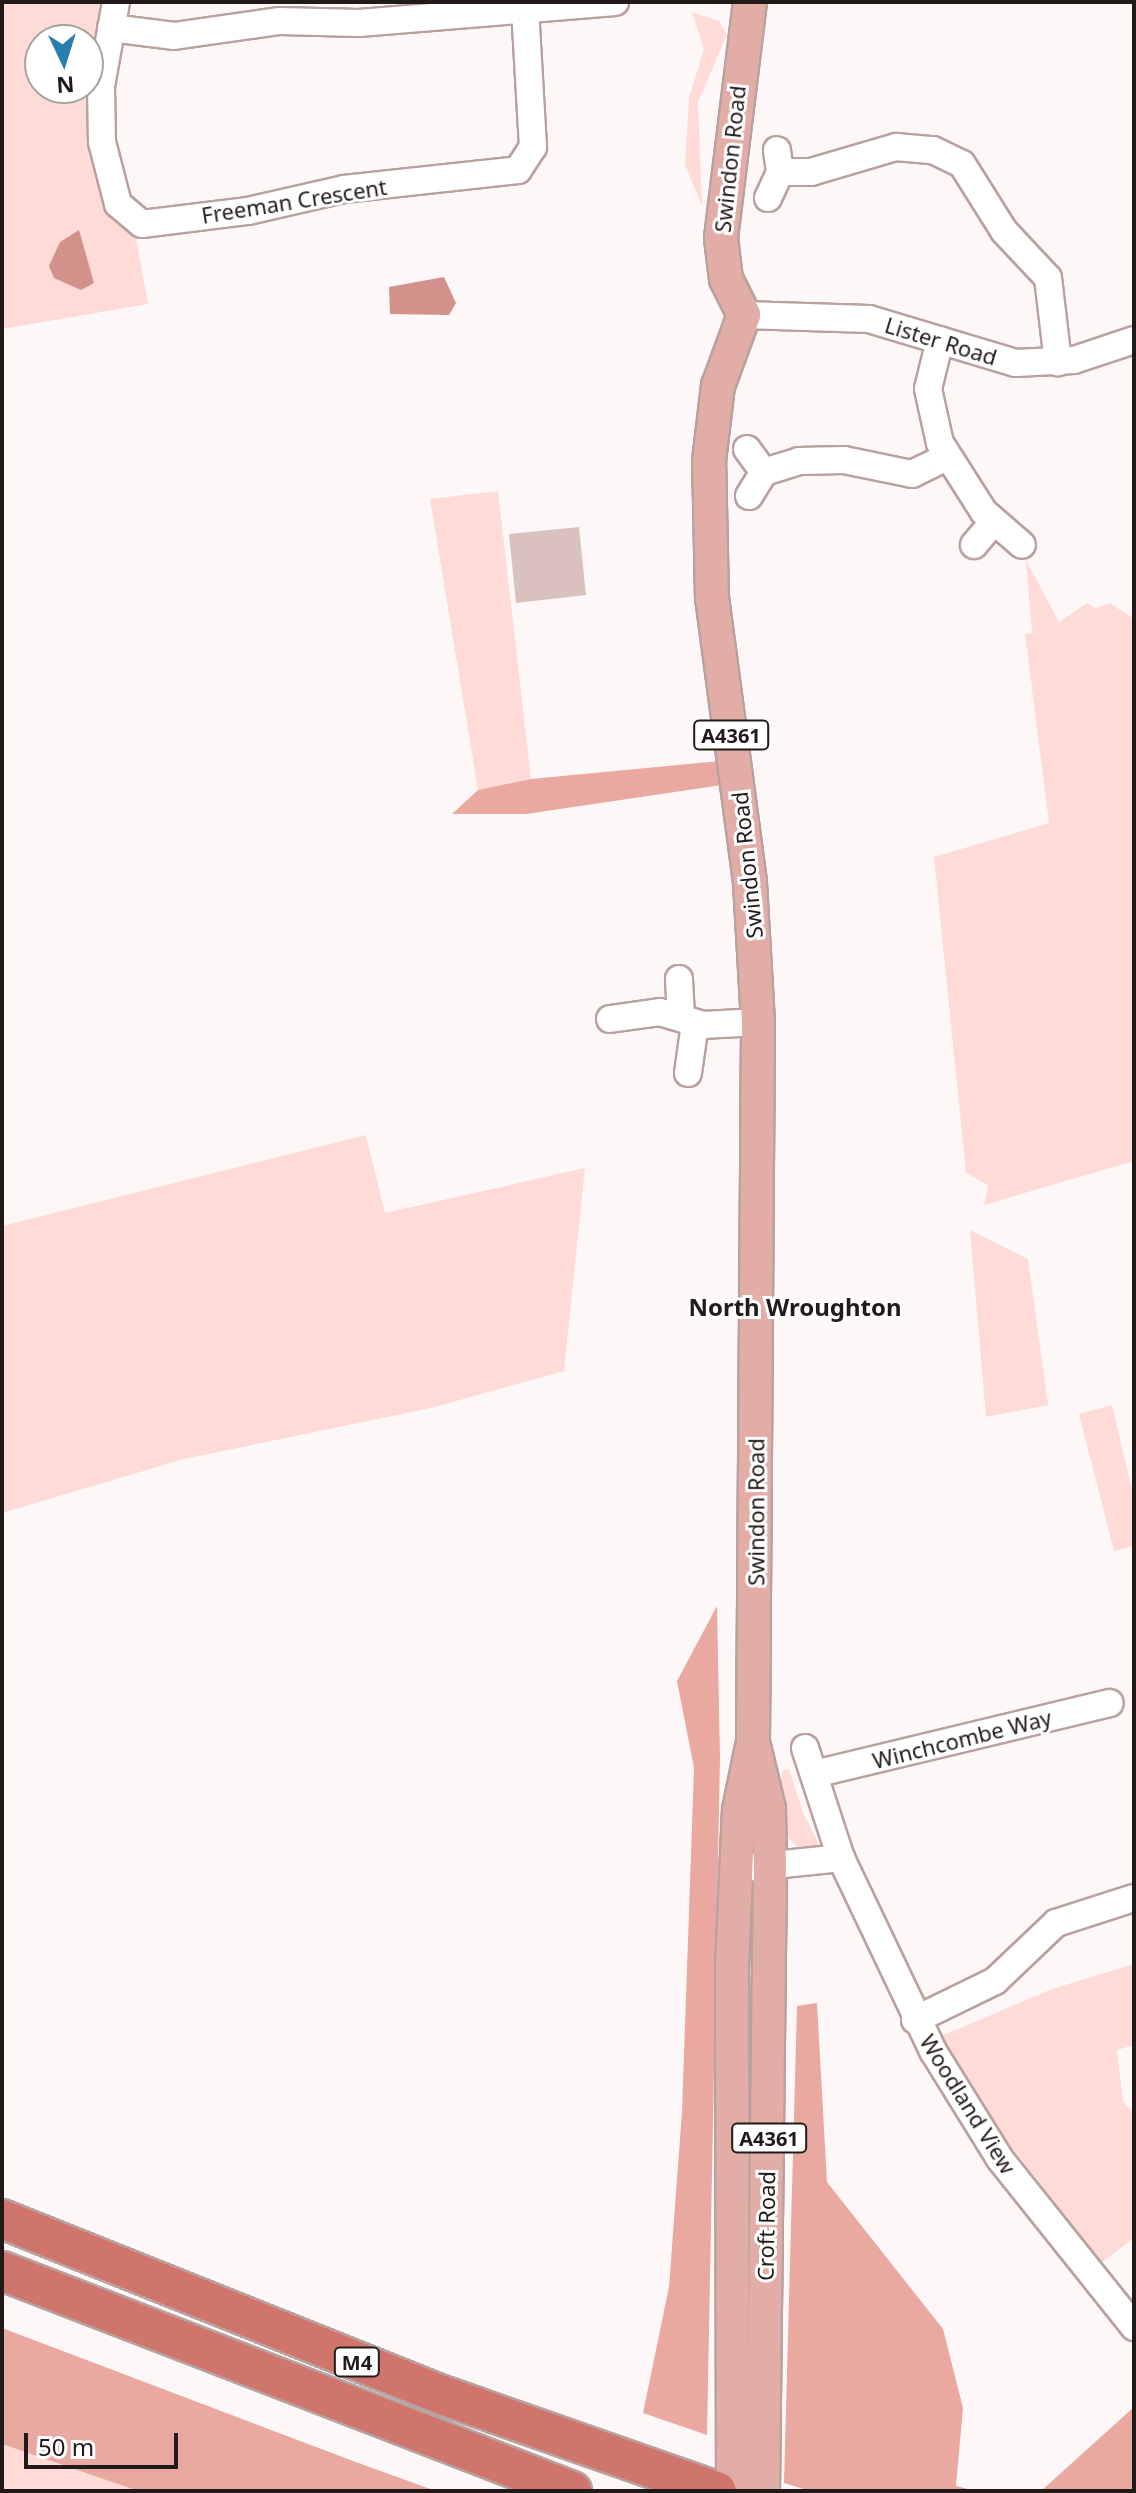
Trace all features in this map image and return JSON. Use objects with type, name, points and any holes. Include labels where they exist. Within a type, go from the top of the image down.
[{"type":"highway","name":"M4","points":[[2,2219],[445,2396],[717,2491]]},
{"type":"highway","name":"M4","points":[[2,2271],[572,2491]]},
{"type":"main road","name":"Swindon Road","points":[[735,1869],[753,1742],[758,1022],[750,882],[709,555],[712,415],[744,315],[726,279],[721,238],[745,3]]},
{"type":"main road","name":"Swindon Road","points":[[753,1742],[769,1809],[770,1865]]},
{"type":"main road","name":"Croft Road","points":[[733,2491],[749,2408],[770,1865]]},
{"type":"main road","name":"Croft Road","points":[[735,1869],[749,2408],[763,2491]]},
{"type":"street","name":"Freeman Crescent","points":[[116,2],[100,103],[104,160],[125,214],[153,224],[344,189],[518,170],[533,147],[525,10]]},
{"type":"street","points":[[111,28],[174,36],[280,21],[359,23],[434,8],[525,10],[615,2]]},
{"type":"street","points":[[768,198],[778,161],[811,172],[896,147],[933,150],[962,164],[1004,231],[1048,278],[1058,362]]},
{"type":"street","name":"Lister Road","points":[[744,315],[869,319],[1005,361],[1058,362],[1134,340]]},
{"type":"street","points":[[940,340],[928,389],[947,457],[993,522],[1022,545]]},
{"type":"street","points":[[747,449],[764,472]]},
{"type":"street","points":[[749,496],[764,472],[832,459],[912,474],[947,457]]},
{"type":"street","points":[[974,545],[993,522]]},
{"type":"street","points":[[679,979],[688,1018],[688,1073]]},
{"type":"street","points":[[610,1019],[688,1018],[758,1022]]},
{"type":"street","name":"Winchcombe Way","points":[[814,1774],[1110,1703]]},
{"type":"street","name":"Woodland View","points":[[805,1748],[841,1858],[915,2020],[1000,2159],[1134,2327]]},
{"type":"street","points":[[735,1869],[841,1858]]},
{"type":"street","points":[[915,2020],[995,1981],[1056,1923],[1134,1898]]},
{"type":"shaded area","points":[[2,2],[106,2],[104,76],[104,24],[24,24],[24,104],[103,104],[101,187],[111,216],[136,238],[148,304],[2,329]]},
{"type":"shaded area","points":[[692,12],[719,21],[727,35],[698,102],[702,206],[685,165],[689,98],[704,49]]},
{"type":"shaded area","points":[[79,230],[94,283],[81,290],[54,278],[49,266],[60,242]]},
{"type":"shaded area","points":[[444,277],[456,303],[449,315],[390,314],[389,287]]},
{"type":"shaded area","points":[[498,491],[531,779],[478,790],[430,499]]},
{"type":"shaded area","points":[[1026,560],[1059,622],[1087,603],[1096,608],[1110,603],[1134,619],[1134,1161],[984,1205],[988,1185],[966,1173],[934,857],[1049,823],[1025,634],[1032,633]]},
{"type":"shaded area","points":[[720,761],[722,785],[526,814],[452,814],[478,790],[531,779]]},
{"type":"shaded area","points":[[366,1135],[385,1213],[585,1168],[564,1371],[431,1408],[184,1459],[2,1513],[2,1226]]},
{"type":"shaded area","points":[[970,1230],[1028,1259],[1048,1405],[986,1417]]},
{"type":"shaded area","points":[[1112,1405],[1134,1498],[1134,1546],[1114,1551],[1079,1414]]},
{"type":"shaded area","points":[[717,1606],[720,1759],[707,2435],[643,2413],[669,2287],[682,2112],[694,1768],[677,1681]]},
{"type":"shaded area","points":[[789,1769],[804,1815],[822,1850],[800,1850],[782,1831],[776,1805],[783,1770]]},
{"type":"shaded area","points":[[1134,1964],[1134,2045],[1117,2050],[1123,2101],[1134,2114],[1134,2238],[1102,2262],[998,2130],[939,2037],[1052,1989]]},
{"type":"shaded area","points":[[817,2003],[827,2182],[943,2329],[963,2408],[956,2486],[976,2491],[810,2491],[784,2483],[797,2006]]},
{"type":"shaded area","points":[[2,2328],[436,2491],[138,2491],[2,2444]]},
{"type":"shaded area","points":[[1134,2407],[1134,2491],[1041,2491]]},
{"type":"shaded area","points":[[2,2444],[138,2491],[2,2491]]},
{"type":"building","points":[[579,527],[586,595],[516,603],[509,534]]},
{"type":"district","name":"North Wroughton","points":[[795,1307]]}]
